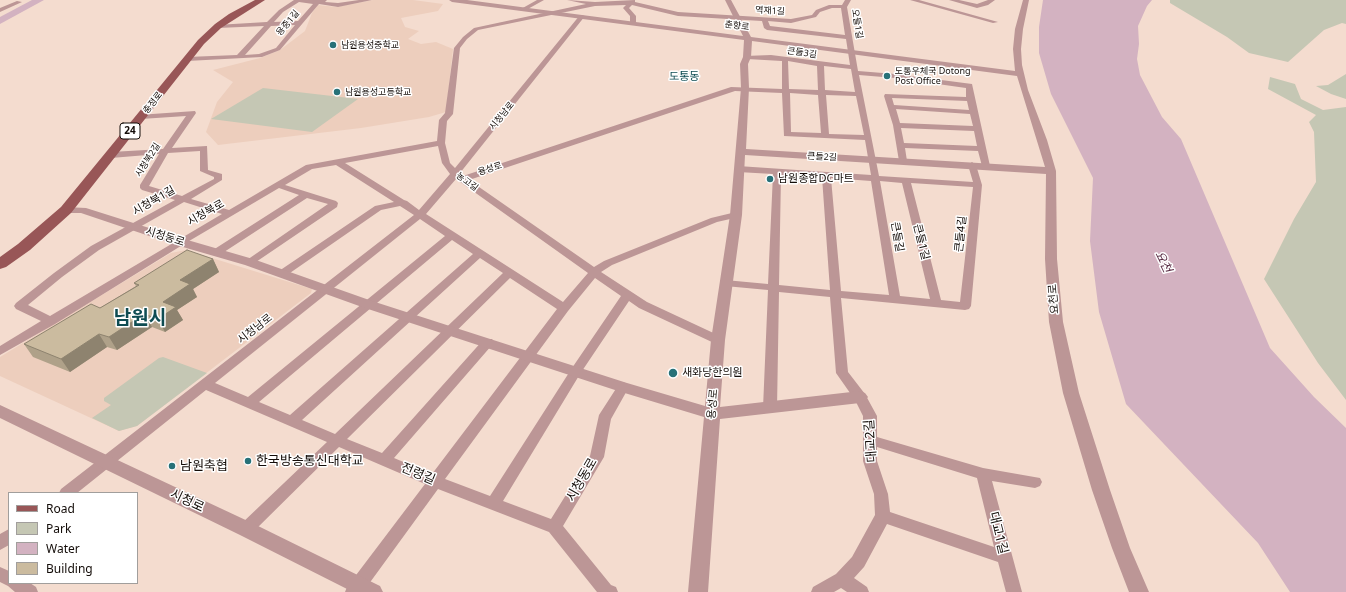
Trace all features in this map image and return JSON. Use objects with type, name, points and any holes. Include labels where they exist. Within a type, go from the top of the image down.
[{"type":"main road","name":"충정로","points":[[0,264],[24,247],[66,210],[201,42],[218,26],[232,16],[261,0]]},
{"type":"street","points":[[298,0],[338,5],[369,0]]},
{"type":"street","name":"용중1길","points":[[240,56],[281,11],[298,0]]},
{"type":"street","name":"용중1길","points":[[187,59],[260,56],[278,50],[317,3],[324,0]]},
{"type":"street","name":"춘향로","points":[[452,0],[1020,74]]},
{"type":"street","points":[[524,9],[541,0]]},
{"type":"street","points":[[570,0],[595,4]]},
{"type":"street","name":"용성로","points":[[698,592],[718,340],[736,215],[738,169],[745,88],[744,64],[747,57],[748,38],[728,0]]},
{"type":"street","name":"오들1길","points":[[848,0],[844,7],[852,52]]},
{"type":"street","points":[[913,0],[995,22]]},
{"type":"street","points":[[952,0],[977,6],[986,4],[992,0]]},
{"type":"street","name":"요천로","points":[[1026,0],[1019,29],[1017,49],[1020,74],[1051,171],[1051,258],[1056,322],[1069,386],[1100,490],[1139,592]]},
{"type":"street","points":[[0,10],[18,2]]},
{"type":"street","points":[[632,2],[626,8],[633,16],[633,23]]},
{"type":"street","name":"역재1길","points":[[595,4],[632,2],[678,14],[739,19],[792,21],[814,16],[822,9],[831,6],[844,7]]},
{"type":"street","name":"농고길","points":[[595,4],[476,29],[465,38],[457,48],[449,114],[443,120],[442,143],[446,163],[459,177],[627,295],[643,305],[718,340]]},
{"type":"street","name":"시청남로","points":[[67,492],[327,289],[420,214],[459,177],[582,16]]},
{"type":"street","points":[[814,16],[818,18],[819,29]]},
{"type":"street","points":[[765,20],[767,28],[819,29],[849,37]]},
{"type":"street","points":[[218,26],[300,23]]},
{"type":"street","name":"큰들길","points":[[852,52],[859,94],[869,138],[874,178],[895,300]]},
{"type":"street","name":"큰들3길","points":[[747,57],[786,59],[855,70],[898,86],[969,86],[970,99]]},
{"type":"street","points":[[786,59],[785,91],[787,134],[869,138]]},
{"type":"street","points":[[820,64],[825,136]]},
{"type":"street","points":[[903,161],[898,125],[888,96],[898,86],[970,99],[986,166]]},
{"type":"street","name":"용성로","points":[[459,177],[472,175],[734,88],[745,88]]},
{"type":"street","points":[[745,88],[859,94]]},
{"type":"street","points":[[893,107],[972,112]]},
{"type":"street","name":"시청북2길","points":[[141,117],[192,113],[144,185],[146,188],[230,213]]},
{"type":"street","points":[[898,125],[976,129]]},
{"type":"street","name":"시청북로","points":[[0,351],[180,242],[309,167],[442,143]]},
{"type":"street","points":[[901,144],[981,149]]},
{"type":"street","name":"시청북1길","points":[[51,321],[20,306],[58,275],[95,248],[218,180],[219,176],[204,171],[204,148],[111,155]]},
{"type":"street","name":"큰들2길","points":[[740,152],[1051,171]]},
{"type":"street","points":[[338,162],[564,308]]},
{"type":"street","name":"큰들4길","points":[[936,304],[965,306],[978,185],[972,165]]},
{"type":"street","points":[[738,169],[978,185]]},
{"type":"street","points":[[770,408],[777,171]]},
{"type":"street","points":[[826,175],[836,294]]},
{"type":"street","name":"큰들1길","points":[[906,180],[936,304]]},
{"type":"street","points":[[249,262],[332,207],[333,203],[277,185]]},
{"type":"street","points":[[218,252],[307,194]]},
{"type":"street","points":[[283,273],[378,208],[404,204]]},
{"type":"street","name":"시청동로","points":[[66,210],[82,210],[180,242],[218,252],[283,273],[367,304],[408,316],[623,387],[713,414]]},
{"type":"street","points":[[362,590],[436,482],[564,308],[594,272],[608,264],[714,220],[736,215]]},
{"type":"street","points":[[249,403],[452,235]]},
{"type":"street","points":[[291,422],[480,253]]},
{"type":"street","points":[[246,529],[509,273]]},
{"type":"street","points":[[725,283],[936,304]]},
{"type":"street","name":"대교2길","points":[[836,294],[842,373],[860,397],[870,416],[870,461],[881,494],[883,516]]},
{"type":"street","points":[[493,504],[576,371],[627,295]]},
{"type":"street","points":[[384,460],[488,342]]},
{"type":"street","name":"전령길","points":[[204,384],[436,482],[554,528],[606,591],[610,592]]},
{"type":"street","name":"시청동로","points":[[554,528],[597,457],[604,419],[623,387]]},
{"type":"street","points":[[713,414],[860,397]]},
{"type":"street","name":"시청로","points":[[0,411],[105,463],[246,529],[362,590]]},
{"type":"street","points":[[870,440],[983,474],[1035,482]]},
{"type":"street","name":"대교1길","points":[[983,474],[1014,592]]},
{"type":"street","points":[[818,592],[842,579],[858,562],[883,516],[1004,557]]},
{"type":"street","points":[[0,543],[8,537]]},
{"type":"street","points":[[842,579],[861,592]]},
{"type":"street","points":[[17,584],[30,592]]},
{"type":"shaded area","name":"남원용성고등학교","points":[[373,0],[413,0],[443,4],[438,11],[401,18],[405,27],[419,31],[408,39],[421,44],[436,42],[453,49],[446,112],[429,117],[361,128],[218,145],[206,132],[217,102],[233,82],[213,70],[260,58],[280,50],[305,31],[312,13],[318,5],[336,7]]},
{"type":"shaded area","points":[[186,250],[312,289],[311,293],[137,426],[119,431],[0,376],[0,357],[171,253]]},
{"type":"green space","points":[[1170,0],[1346,0],[1346,24],[1342,23],[1324,30],[1288,62],[1249,53],[1227,37],[1170,3]]},
{"type":"green space","points":[[1346,74],[1346,99],[1331,94],[1316,86],[1328,85]]},
{"type":"green space","points":[[1270,77],[1295,84],[1301,99],[1323,110],[1346,107],[1346,400],[1318,363],[1264,279],[1294,219],[1316,182],[1314,132],[1309,122],[1316,115],[1268,89]]},
{"type":"green space","points":[[263,88],[358,99],[312,132],[211,119]]},
{"type":"green space","points":[[163,357],[207,373],[137,426],[119,431],[92,418],[111,405],[104,401],[104,398],[159,358]]},
{"type":"water","name":"요천","points":[[1043,0],[1152,0],[1147,6],[1138,26],[1139,44],[1137,59],[1140,75],[1162,117],[1181,139],[1270,348],[1314,397],[1346,428],[1346,592],[1290,592],[1258,543],[1126,404],[1099,312],[1090,241],[1093,178],[1051,94],[1039,53],[1039,27]]},
{"type":"building","points":[[187,250],[213,259],[180,280],[190,284],[163,302],[176,307],[158,319],[144,314],[109,337],[99,334],[61,359],[24,344],[91,304],[100,308],[139,285],[134,283]]},
{"type":"waterway","points":[[0,21],[39,0]]},
{"type":"place","name":"남원용성중학교","points":[[333,45]]},
{"type":"place","name":"도통우체국 Dotong Post Office","points":[[887,76]]},
{"type":"place","name":"남원용성고등학교","points":[[337,92]]},
{"type":"place","name":"남원종합DC마트","points":[[770,179]]},
{"type":"place","name":"새화당한의원","points":[[673,373]]},
{"type":"place","name":"한국방송통신대학교","points":[[248,461]]},
{"type":"place","name":"남원축협","points":[[172,466]]},
{"type":"district","name":"도통동","points":[[684,77]]},
{"type":"district","name":"남원시","points":[[140,319]]}]
